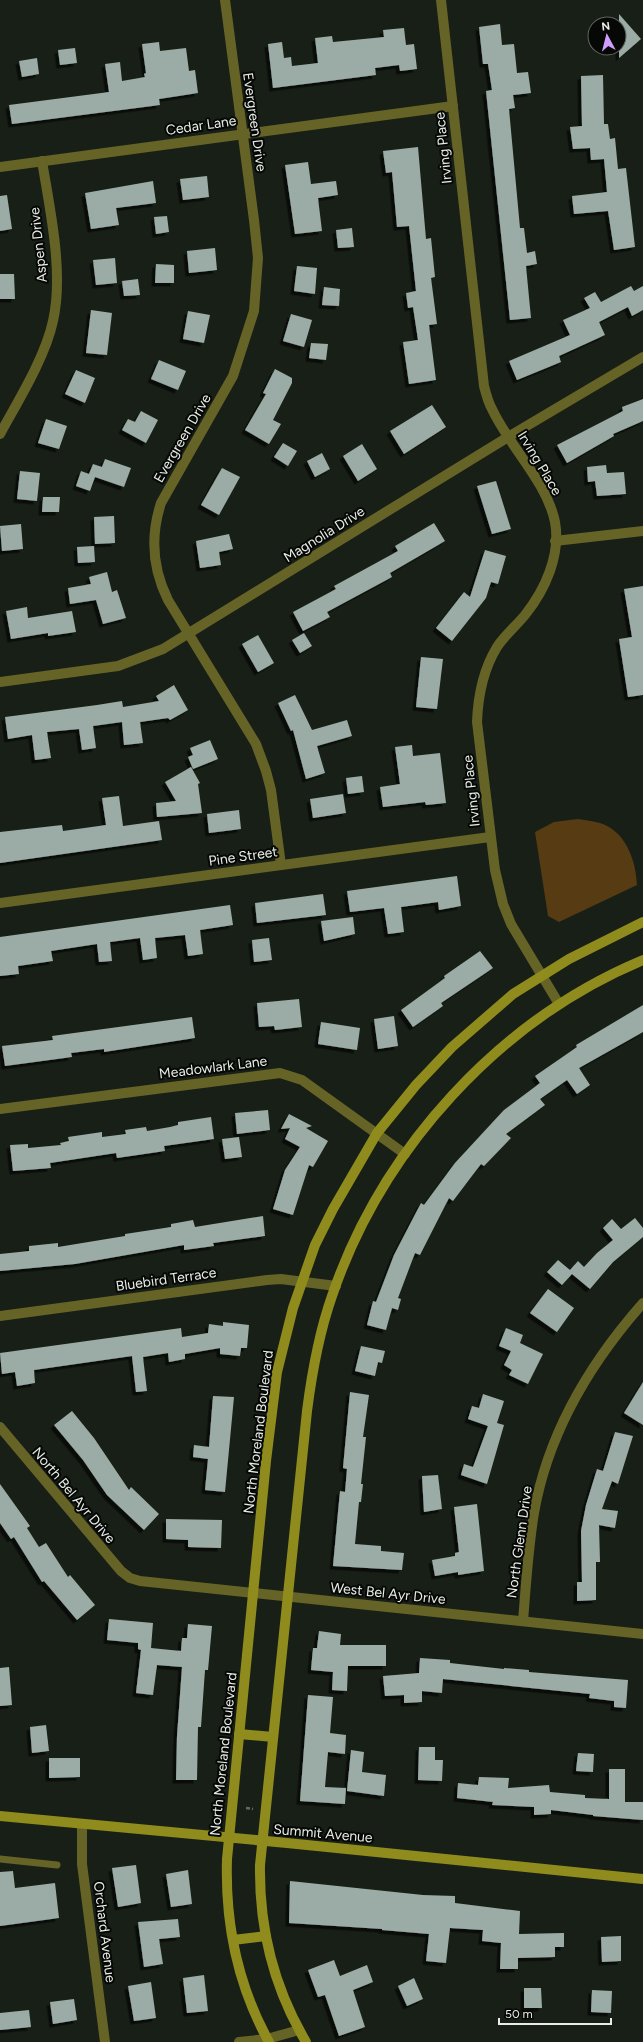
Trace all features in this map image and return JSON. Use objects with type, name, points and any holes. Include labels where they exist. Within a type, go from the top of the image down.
[{"type":"street","name":"Evergreen Drive","points":[[225,0],[258,258],[254,311],[233,376],[161,503],[157,516],[153,542],[154,555],[161,586],[256,744],[271,790],[281,865]]},
{"type":"street","name":"Irving Place","points":[[441,0],[484,386],[492,409],[551,507],[555,523],[555,541],[550,573],[542,591],[525,616],[497,648],[482,683],[478,702],[477,722],[490,837],[495,870],[503,904],[511,924],[559,1004]]},
{"type":"street","name":"Cedar Lane","points":[[0,167],[453,106]]},
{"type":"street","name":"Aspen Drive","points":[[0,434],[43,351],[53,323],[56,304],[58,274],[42,161]]},
{"type":"street","name":"Magnolia Drive","points":[[0,682],[118,666],[149,656],[189,634],[508,437],[643,357]]},
{"type":"street","points":[[555,541],[643,531]]},
{"type":"street","name":"Pine Street","points":[[0,903],[490,837]]},
{"type":"street","name":"North Moreland Boulevard","points":[[268,2040],[247,1995],[233,1940],[226,1892],[229,1839],[239,1734],[277,1372],[301,1281],[333,1209],[377,1133],[416,1085],[452,1047],[513,994],[607,938],[643,922]]},
{"type":"street","points":[[306,2042],[299,2030],[279,1982],[266,1936],[260,1892],[262,1841],[287,1596],[312,1374],[336,1286],[356,1238],[388,1177],[434,1117],[467,1081],[528,1026],[559,1004],[614,973],[643,960]]},
{"type":"street","name":"Meadowlark Lane","points":[[0,1109],[280,1073],[302,1080],[405,1154]]},
{"type":"street","name":"Bluebird Terrace","points":[[0,1316],[267,1280],[281,1279],[336,1286]]},
{"type":"street","name":"North Glenn Drive","points":[[523,1621],[534,1513],[540,1486],[556,1439],[587,1376],[610,1342],[643,1303]]},
{"type":"street","name":"North Bel Ayr Drive","points":[[0,1427],[94,1541],[121,1571],[130,1578]]},
{"type":"street","name":"West Bel Ayr Drive","points":[[130,1578],[140,1581],[643,1634]]},
{"type":"street","points":[[239,1734],[273,1737]]},
{"type":"street","name":"Summit Avenue","points":[[0,1816],[643,1879]]},
{"type":"street","name":"Orchard Avenue","points":[[82,1825],[82,1864],[104,2042]]},
{"type":"street","points":[[233,1940],[266,1936]]},
{"type":"street","points":[[239,2042],[268,2040],[299,2030]]},
{"type":"lane","points":[[0,1859],[57,1865]]},
{"type":"path","points":[[246,1808],[253,1809]]},
{"type":"shaded area","points":[[578,819],[600,823],[617,833],[628,848],[632,857],[637,885],[559,922],[548,916],[535,832],[554,822]]},
{"type":"building","points":[[627,23],[641,39],[627,51]]},
{"type":"building","points":[[500,24],[502,45],[514,44],[517,73],[528,72],[531,93],[513,95],[515,108],[509,109],[520,228],[524,228],[527,253],[535,251],[537,264],[526,266],[531,318],[510,320],[486,91],[492,90],[488,64],[483,64],[479,27]]},
{"type":"building","points":[[404,28],[406,45],[414,44],[417,69],[400,71],[399,65],[375,68],[376,75],[273,88],[268,44],[282,42],[284,58],[291,57],[292,66],[318,63],[315,38],[332,36],[333,42],[384,37],[383,30]]},
{"type":"building","points":[[159,42],[160,51],[186,48],[189,71],[195,70],[198,93],[159,99],[160,105],[12,124],[9,105],[109,92],[105,64],[120,62],[122,81],[145,77],[144,74],[146,73],[142,44]]},
{"type":"building","points":[[75,48],[77,63],[60,65],[58,50]]},
{"type":"building","points":[[37,58],[39,74],[22,77],[19,61]]},
{"type":"building","points":[[603,75],[604,124],[608,124],[610,139],[615,138],[618,169],[626,168],[635,247],[614,250],[608,211],[574,214],[572,196],[607,192],[604,159],[591,160],[590,148],[573,149],[570,127],[582,126],[581,76]]},
{"type":"building","points":[[418,147],[426,239],[431,238],[435,277],[431,278],[437,324],[429,325],[436,380],[409,384],[403,342],[418,340],[413,307],[408,308],[406,293],[416,291],[409,226],[397,227],[392,172],[386,173],[383,151]]},
{"type":"building","points":[[308,162],[311,184],[336,181],[338,195],[318,198],[322,231],[295,234],[285,165]]},
{"type":"building","points":[[207,176],[209,197],[183,200],[180,179]]},
{"type":"building","points":[[153,181],[156,203],[116,208],[119,225],[91,229],[85,193]]},
{"type":"building","points":[[7,195],[12,229],[0,231],[0,196]]},
{"type":"building","points":[[167,216],[169,232],[156,234],[154,217]]},
{"type":"building","points":[[352,228],[354,247],[338,248],[336,230]]},
{"type":"building","points":[[215,248],[217,270],[189,273],[187,251]]},
{"type":"building","points":[[115,258],[117,283],[96,285],[93,260]]},
{"type":"building","points":[[156,264],[174,265],[174,283],[155,283]]},
{"type":"building","points":[[297,266],[317,268],[315,294],[294,291]]},
{"type":"building","points":[[0,274],[14,274],[15,299],[0,299]]},
{"type":"building","points":[[138,279],[140,295],[124,296],[122,281]]},
{"type":"building","points":[[631,286],[634,291],[643,286],[643,310],[632,316],[628,307],[599,322],[605,335],[559,356],[561,362],[517,380],[509,361],[570,335],[563,320],[590,308],[584,298],[595,292],[601,302]]},
{"type":"building","points":[[324,287],[340,289],[339,306],[322,305]]},
{"type":"building","points":[[91,310],[112,313],[107,355],[86,353]]},
{"type":"building","points":[[188,311],[210,315],[204,343],[183,339]]},
{"type":"building","points":[[291,314],[312,320],[304,347],[283,341]]},
{"type":"building","points":[[311,343],[328,344],[326,360],[309,358]]},
{"type":"building","points":[[159,360],[186,371],[178,390],[151,379]]},
{"type":"building","points":[[275,369],[292,378],[292,383],[273,420],[281,424],[269,444],[245,430],[266,394],[263,393]]},
{"type":"building","points":[[76,370],[95,378],[85,403],[65,394]]},
{"type":"building","points":[[643,399],[643,421],[613,434],[614,436],[567,463],[557,445],[623,411],[622,407]]},
{"type":"building","points":[[432,405],[446,427],[404,454],[390,431]]},
{"type":"building","points":[[141,411],[158,420],[146,443],[122,430],[128,419],[135,422]]},
{"type":"building","points":[[46,419],[67,426],[59,449],[38,443]]},
{"type":"building","points":[[283,443],[297,451],[288,466],[274,457]]},
{"type":"building","points":[[362,444],[377,469],[358,481],[343,456]]},
{"type":"building","points":[[322,453],[330,469],[315,477],[307,461]]},
{"type":"building","points":[[105,459],[131,468],[124,487],[95,477],[90,491],[76,486],[81,471],[89,474],[93,464],[102,467]]},
{"type":"building","points":[[606,465],[607,473],[624,472],[626,494],[597,496],[595,481],[588,482],[587,467]]},
{"type":"building","points":[[222,468],[240,477],[219,515],[201,505]]},
{"type":"building","points":[[20,471],[40,473],[37,501],[17,499]]},
{"type":"building","points":[[496,481],[511,529],[492,534],[477,486]]},
{"type":"building","points":[[43,497],[60,497],[59,512],[42,512]]},
{"type":"building","points":[[114,516],[115,543],[95,544],[94,517]]},
{"type":"building","points":[[434,523],[445,541],[390,573],[392,577],[327,612],[330,617],[303,631],[293,612],[336,589],[334,586],[398,551],[395,546]]},
{"type":"building","points":[[21,524],[23,549],[2,551],[0,526]]},
{"type":"building","points":[[229,534],[233,549],[219,552],[221,565],[200,568],[196,541]]},
{"type":"building","points":[[94,546],[95,562],[78,563],[77,547]]},
{"type":"building","points":[[485,550],[506,556],[498,584],[491,582],[486,598],[452,641],[436,628],[464,592],[470,597]]},
{"type":"building","points":[[107,572],[112,592],[117,590],[126,618],[103,624],[96,600],[70,604],[68,588],[91,584],[89,577]]},
{"type":"building","points":[[643,586],[643,695],[628,697],[619,639],[632,637],[624,589]]},
{"type":"building","points":[[27,607],[28,618],[72,611],[76,632],[48,636],[48,633],[11,639],[6,611]]},
{"type":"building","points":[[304,633],[312,646],[300,653],[292,640]]},
{"type":"building","points":[[258,635],[274,663],[258,672],[242,644]]},
{"type":"building","points":[[421,657],[443,659],[437,709],[416,707]]},
{"type":"building","points":[[174,685],[188,710],[170,720],[168,718],[140,722],[143,743],[124,745],[122,722],[93,726],[96,748],[82,750],[79,729],[47,732],[51,758],[35,760],[32,735],[8,739],[5,717],[122,701],[123,707],[159,701],[156,696]]},
{"type":"building","points":[[295,695],[312,730],[347,720],[352,736],[317,746],[325,773],[306,779],[293,730],[291,731],[278,703]]},
{"type":"building","points":[[210,740],[218,759],[193,769],[188,757],[193,755],[190,748]]},
{"type":"building","points":[[412,745],[413,756],[440,753],[446,803],[426,805],[425,802],[383,807],[380,787],[400,784],[395,747]]},
{"type":"building","points":[[191,767],[200,783],[198,784],[202,813],[157,817],[156,803],[176,801],[165,782]]},
{"type":"building","points":[[362,776],[364,792],[348,794],[346,778]]},
{"type":"building","points":[[343,794],[346,813],[313,818],[310,799]]},
{"type":"building","points":[[119,796],[123,826],[159,821],[162,840],[0,863],[0,832],[62,825],[63,831],[106,825],[102,798]]},
{"type":"building","points":[[239,810],[241,829],[209,833],[207,814]]},
{"type":"building","points":[[457,876],[461,906],[439,910],[438,902],[401,907],[404,932],[388,934],[384,908],[350,912],[347,891]]},
{"type":"building","points":[[323,894],[326,915],[257,923],[255,903]]},
{"type":"building","points":[[230,905],[233,925],[200,930],[203,954],[188,956],[185,935],[155,938],[157,958],[143,960],[140,938],[110,942],[112,961],[99,962],[97,944],[51,951],[53,961],[18,966],[19,974],[0,976],[0,937]]},
{"type":"building","points":[[353,917],[355,934],[324,941],[321,921]]},
{"type":"building","points":[[269,938],[272,960],[254,962],[252,940]]},
{"type":"building","points":[[480,951],[493,968],[441,1003],[443,1006],[413,1027],[401,1010],[445,978],[444,976]]},
{"type":"building","points":[[299,999],[302,1027],[275,1030],[274,1026],[259,1027],[257,1003]]},
{"type":"building","points":[[643,1005],[643,1032],[579,1068],[590,1085],[577,1094],[567,1080],[540,1099],[545,1105],[506,1134],[511,1138],[484,1166],[481,1164],[453,1201],[449,1198],[420,1255],[415,1253],[398,1298],[401,1299],[398,1310],[392,1308],[386,1330],[367,1325],[373,1301],[376,1302],[394,1255],[421,1203],[424,1205],[455,1163],[504,1110],[540,1083],[535,1076],[577,1047],[576,1045]]},
{"type":"building","points":[[394,1016],[398,1046],[378,1049],[374,1019]]},
{"type":"building","points":[[192,1017],[195,1038],[104,1052],[104,1049],[71,1053],[72,1057],[5,1066],[2,1046],[53,1040],[52,1036]]},
{"type":"building","points":[[321,1022],[360,1028],[357,1050],[318,1044]]},
{"type":"building","points":[[268,1110],[270,1130],[237,1134],[235,1113]]},
{"type":"building","points":[[289,1114],[312,1126],[306,1128],[328,1141],[313,1167],[309,1165],[293,1215],[273,1209],[285,1170],[300,1147],[285,1139],[290,1128],[281,1129]]},
{"type":"building","points":[[211,1117],[214,1139],[164,1146],[165,1151],[117,1158],[116,1153],[50,1163],[51,1168],[13,1171],[10,1145],[28,1144],[28,1148],[61,1145],[60,1143],[69,1141],[68,1137],[102,1132],[102,1137],[126,1134],[125,1130],[146,1127],[147,1131],[178,1125],[178,1122]]},
{"type":"building","points":[[239,1137],[242,1157],[225,1159],[222,1139]]},
{"type":"building","points":[[263,1216],[265,1236],[213,1243],[214,1246],[184,1250],[184,1245],[75,1264],[0,1271],[0,1254],[29,1251],[29,1246],[58,1243],[58,1247],[171,1227],[171,1224],[193,1220],[195,1227]]},
{"type":"building","points":[[635,1218],[643,1228],[643,1237],[613,1262],[590,1289],[572,1274],[562,1285],[547,1272],[558,1260],[570,1270],[578,1261],[584,1267],[597,1253],[613,1240],[603,1228],[612,1219],[621,1229]]},
{"type":"building","points":[[548,1289],[574,1308],[557,1332],[530,1313]]},
{"type":"building","points":[[223,1322],[249,1325],[247,1348],[241,1348],[240,1356],[220,1354],[220,1348],[185,1354],[185,1359],[169,1362],[168,1353],[143,1357],[147,1391],[136,1392],[132,1356],[34,1370],[35,1383],[17,1386],[15,1372],[2,1374],[0,1353],[181,1328],[182,1337],[208,1333],[209,1324],[223,1326]]},
{"type":"building","points":[[506,1328],[523,1335],[520,1343],[543,1354],[528,1384],[509,1375],[512,1370],[504,1365],[511,1351],[499,1346]]},
{"type":"building","points":[[361,1346],[385,1351],[382,1363],[378,1362],[375,1376],[355,1371]]},
{"type":"building","points":[[643,1382],[643,1425],[624,1413]]},
{"type":"building","points":[[350,1392],[369,1395],[363,1437],[366,1437],[361,1484],[363,1484],[361,1502],[359,1502],[355,1544],[381,1546],[381,1551],[404,1553],[402,1570],[333,1566],[340,1491],[345,1492],[347,1469],[343,1468]]},
{"type":"building","points":[[483,1394],[504,1401],[497,1423],[504,1425],[487,1484],[461,1475],[464,1464],[473,1467],[488,1426],[468,1419],[472,1406],[479,1408]]},
{"type":"building","points":[[213,1396],[234,1397],[225,1492],[205,1490],[208,1459],[193,1457],[194,1445],[209,1447]]},
{"type":"building","points":[[72,1411],[94,1438],[129,1490],[131,1487],[159,1514],[144,1530],[107,1495],[83,1460],[54,1425]]},
{"type":"building","points":[[615,1432],[633,1436],[618,1484],[612,1481],[602,1509],[618,1511],[615,1528],[599,1525],[600,1562],[596,1562],[596,1600],[577,1601],[577,1582],[582,1582],[581,1531],[586,1505],[597,1469],[603,1471]]},
{"type":"building","points":[[438,1475],[442,1509],[424,1512],[422,1476]]},
{"type":"building","points":[[0,1484],[30,1526],[27,1528],[39,1547],[46,1543],[68,1577],[70,1575],[95,1605],[77,1620],[44,1581],[42,1582],[14,1537],[11,1539],[0,1523]]},
{"type":"building","points":[[477,1504],[484,1571],[458,1575],[458,1572],[435,1576],[432,1560],[455,1556],[455,1553],[459,1552],[454,1507]]},
{"type":"building","points":[[166,1519],[222,1520],[221,1548],[188,1547],[188,1540],[166,1539]]},
{"type":"building","points":[[109,1619],[153,1623],[151,1648],[181,1651],[182,1638],[187,1638],[188,1624],[212,1626],[208,1670],[205,1670],[201,1727],[198,1727],[197,1780],[176,1780],[177,1736],[182,1667],[157,1665],[153,1695],[136,1693],[141,1650],[138,1649],[138,1643],[107,1640]]},
{"type":"building","points":[[319,1631],[341,1634],[340,1645],[386,1645],[386,1666],[348,1666],[347,1691],[332,1690],[333,1672],[311,1670],[313,1648],[317,1648]]},
{"type":"building","points":[[420,1658],[450,1660],[450,1663],[504,1669],[529,1670],[529,1672],[628,1680],[626,1708],[614,1707],[614,1701],[589,1698],[590,1694],[443,1679],[442,1693],[422,1691],[422,1702],[404,1703],[404,1695],[385,1696],[383,1676],[419,1673]]},
{"type":"building","points":[[9,1667],[12,1705],[0,1706],[0,1668]]},
{"type":"building","points":[[308,1695],[333,1697],[330,1733],[346,1735],[345,1754],[328,1752],[325,1787],[346,1788],[345,1804],[300,1801]]},
{"type":"building","points":[[46,1725],[49,1751],[32,1753],[30,1727]]},
{"type":"building","points":[[419,1747],[435,1747],[435,1760],[443,1760],[442,1781],[418,1780]]},
{"type":"building","points":[[351,1750],[364,1752],[362,1772],[386,1775],[384,1796],[347,1791]]},
{"type":"building","points":[[578,1753],[594,1754],[593,1772],[576,1771]]},
{"type":"building","points":[[49,1758],[80,1758],[80,1777],[49,1778]]},
{"type":"building","points":[[609,1769],[625,1769],[625,1802],[643,1802],[643,1820],[593,1816],[551,1810],[551,1814],[534,1815],[534,1807],[492,1805],[493,1802],[457,1798],[458,1783],[478,1785],[479,1777],[509,1778],[508,1788],[549,1785],[550,1792],[585,1795],[585,1798],[609,1799]]},
{"type":"building","points":[[136,1865],[141,1903],[118,1907],[112,1868]]},
{"type":"building","points":[[188,1870],[192,1904],[171,1907],[166,1874]]},
{"type":"building","points":[[13,1871],[15,1888],[55,1883],[59,1918],[0,1926],[0,1872]]},
{"type":"building","points":[[290,1881],[423,1895],[455,1896],[455,1903],[520,1911],[519,1934],[564,1933],[564,1947],[555,1947],[555,1957],[518,1958],[518,1969],[500,1969],[501,1943],[482,1941],[483,1930],[450,1928],[446,1963],[426,1961],[429,1934],[382,1929],[289,1923]]},
{"type":"building","points":[[178,1919],[180,1937],[159,1939],[163,1964],[144,1967],[138,1922]]},
{"type":"building","points":[[621,1936],[621,1961],[602,1962],[601,1937]]},
{"type":"building","points":[[334,1960],[340,1976],[367,1965],[373,1982],[353,1990],[365,2027],[339,2036],[325,1995],[318,1997],[308,1970]]},
{"type":"building","points":[[204,1975],[208,2011],[187,2013],[183,1978]]},
{"type":"building","points":[[414,1978],[423,1999],[407,2006],[398,1986]]},
{"type":"building","points":[[151,1982],[156,2018],[134,2021],[128,1986]]},
{"type":"building","points":[[524,1988],[541,1988],[542,2008],[524,2008]]},
{"type":"building","points":[[592,1990],[612,1991],[611,2013],[591,2012]]},
{"type":"building","points":[[74,1999],[77,2020],[53,2024],[50,2002]]},
{"type":"building","points":[[29,2010],[31,2027],[0,2030],[0,2013]]}]
